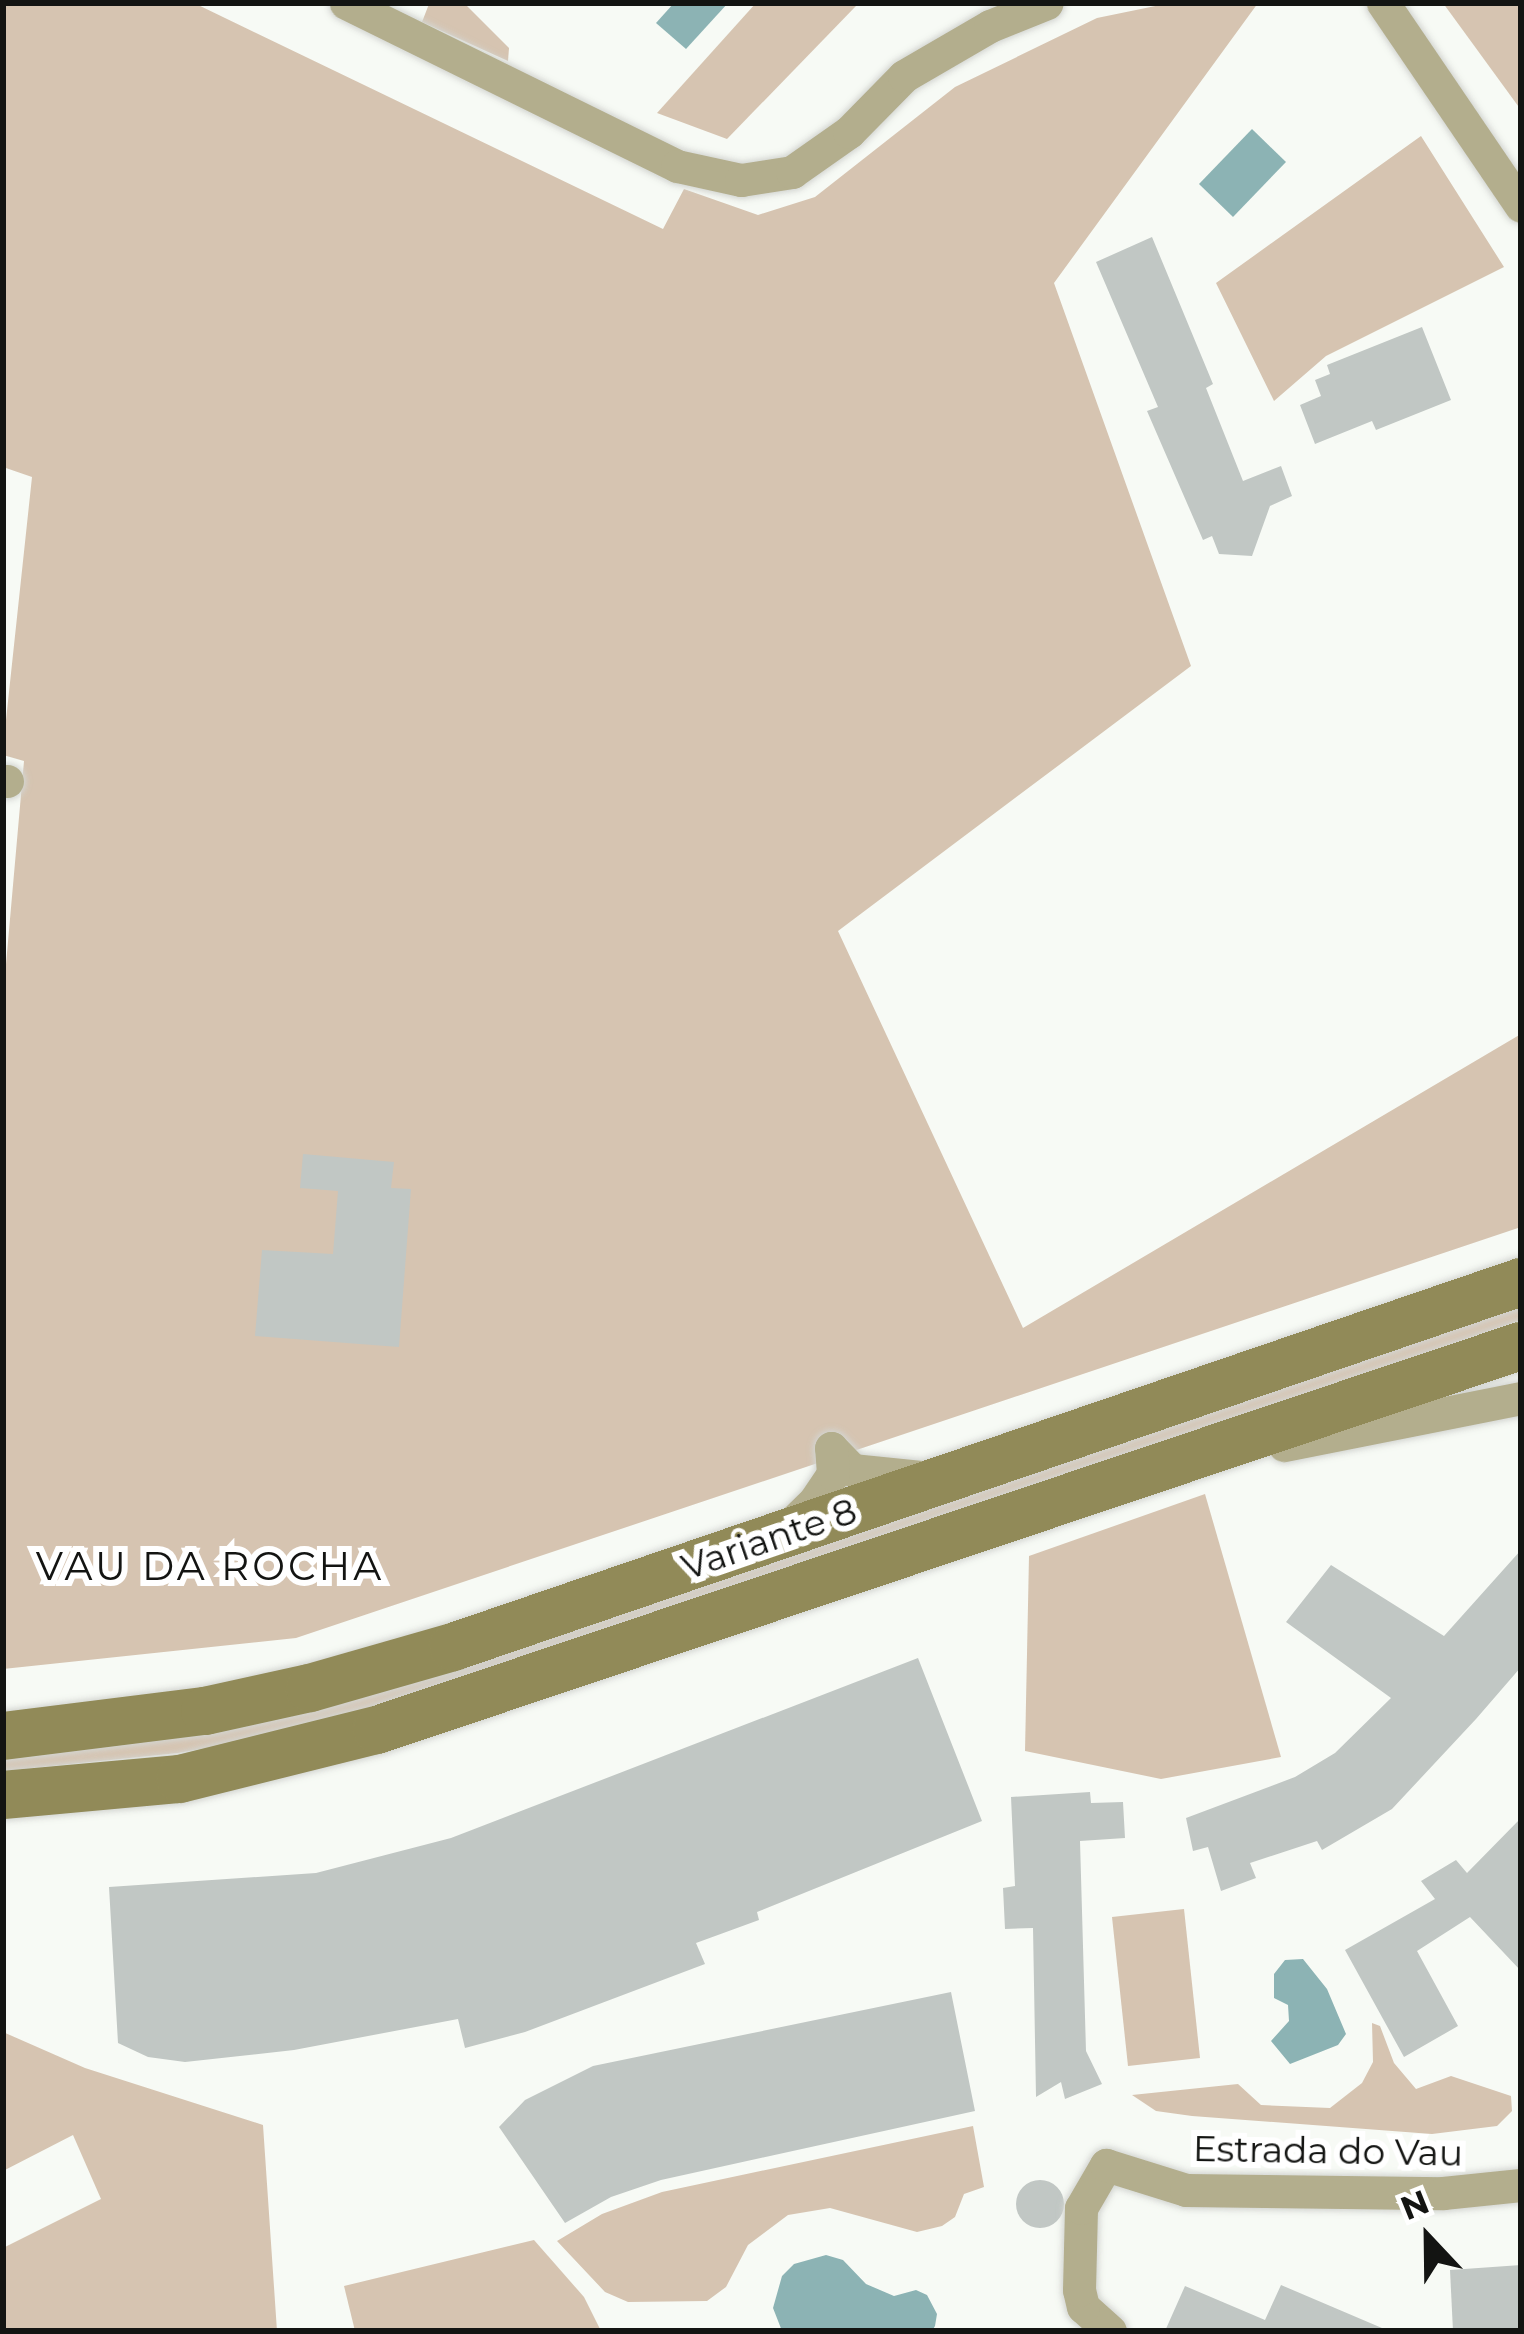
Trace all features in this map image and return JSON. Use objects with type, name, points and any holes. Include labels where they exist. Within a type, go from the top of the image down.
[{"type":"main road","name":"Variante 8","points":[[3,1736],[205,1711],[310,1688],[453,1647],[1521,1282]]},
{"type":"main road","name":"Variante 8","points":[[3,1795],[180,1779],[377,1730],[1521,1346]]},
{"type":"street","points":[[346,3],[677,166],[741,180],[792,172],[849,132],[904,76],[990,26],[1047,3]]},
{"type":"street","points":[[1383,3],[1521,206]]},
{"type":"street","points":[[1318,1351],[1521,1266]]},
{"type":"street","points":[[1147,1472],[1521,1398]]},
{"type":"street","points":[[777,1537],[814,1502],[833,1474],[831,1448],[852,1470],[876,1476],[950,1477]]},
{"type":"street","name":"Estrada do Vau","points":[[1110,2331],[1083,2307],[1079,2290],[1081,2208],[1106,2165],[1186,2190],[1443,2193],[1521,2185]]},
{"type":"shaded area","points":[[3,3],[194,3],[663,229],[684,189],[758,215],[815,197],[955,87],[1097,18],[1170,3],[1258,3],[1054,283],[1191,666],[838,931],[1023,1328],[1521,1034],[1521,1227],[296,1638],[3,1669],[3,998],[24,761],[3,755],[3,748],[32,477],[3,467]]},
{"type":"shaded area","points":[[464,3],[509,48],[508,61],[422,22],[429,4]]},
{"type":"shaded area","points":[[756,3],[856,6],[727,139],[657,113]]},
{"type":"shaded area","points":[[1443,3],[1521,3],[1521,110]]},
{"type":"shaded area","points":[[1421,136],[1504,267],[1326,356],[1274,401],[1216,283]]},
{"type":"shaded area","points":[[1521,1304],[1521,1320],[477,1678],[286,1734],[178,1753],[3,1771],[3,1753],[58,1751]]},
{"type":"shaded area","points":[[1205,1494],[1281,1757],[1161,1779],[1025,1751],[1029,1556]]},
{"type":"shaded area","points":[[1184,1909],[1200,2058],[1128,2066],[1112,1917]]},
{"type":"shaded area","points":[[1372,2023],[1380,2026],[1394,2063],[1416,2089],[1451,2076],[1511,2096],[1512,2111],[1497,2126],[1432,2134],[1192,2116],[1156,2111],[1132,2095],[1238,2084],[1261,2105],[1330,2108],[1362,2083],[1373,2062]]},
{"type":"shaded area","points":[[3,2032],[85,2068],[263,2125],[277,2331],[3,2331],[3,2248],[101,2199],[73,2135],[3,2171]]},
{"type":"shaded area","points":[[973,2126],[984,2187],[964,2194],[955,2217],[942,2226],[917,2232],[830,2208],[788,2215],[748,2245],[726,2287],[707,2301],[628,2302],[605,2292],[557,2241],[602,2214],[662,2192]]},
{"type":"shaded area","points":[[534,2240],[584,2297],[601,2331],[355,2331],[344,2286]]},
{"type":"water","points":[[674,3],[728,3],[686,49],[656,23]]},
{"type":"water","points":[[1252,129],[1286,162],[1233,217],[1199,184]]},
{"type":"water","points":[[1303,1959],[1327,1989],[1346,2034],[1338,2045],[1290,2064],[1271,2041],[1289,2021],[1288,2005],[1274,1998],[1274,1974],[1285,1960]]},
{"type":"water","points":[[826,2255],[843,2260],[866,2284],[894,2296],[916,2290],[927,2295],[937,2314],[932,2331],[782,2331],[773,2308],[782,2276],[794,2264]]},
{"type":"building","points":[[1152,237],[1213,384],[1206,388],[1243,481],[1281,466],[1292,496],[1270,506],[1252,556],[1219,554],[1212,536],[1203,540],[1147,411],[1158,407],[1096,262]]},
{"type":"building","points":[[1422,327],[1451,400],[1376,430],[1372,421],[1315,444],[1300,405],[1321,396],[1315,380],[1330,374],[1327,365]]},
{"type":"building","points":[[303,1154],[394,1162],[391,1188],[411,1189],[399,1347],[255,1336],[262,1250],[333,1254],[338,1191],[300,1188]]},
{"type":"building","points":[[1521,1550],[1521,1667],[1476,1719],[1392,1809],[1322,1850],[1317,1841],[1250,1863],[1256,1878],[1221,1891],[1208,1847],[1193,1851],[1186,1818],[1295,1777],[1335,1753],[1391,1698],[1286,1622],[1331,1565],[1444,1636]]},
{"type":"building","points":[[918,1658],[982,1821],[757,1912],[759,1920],[696,1943],[705,1964],[525,2032],[465,2048],[458,2019],[294,2050],[185,2062],[148,2057],[118,2043],[109,1887],[316,1873],[451,1838]]},
{"type":"building","points":[[1090,1792],[1091,1803],[1123,1802],[1125,1838],[1080,1841],[1086,2051],[1102,2084],[1065,2099],[1061,2082],[1036,2097],[1033,1928],[1005,1929],[1003,1888],[1015,1886],[1011,1797]]},
{"type":"building","points":[[1521,1818],[1521,1971],[1470,1917],[1417,1951],[1458,2026],[1404,2057],[1345,1950],[1435,1899],[1421,1881],[1456,1860],[1467,1873]]},
{"type":"building","points":[[951,1992],[975,2111],[661,2180],[611,2197],[565,2223],[499,2127],[525,2100],[593,2066]]},
{"type":"building","points":[[1040,2180],[1057,2187],[1064,2204],[1057,2221],[1040,2228],[1023,2221],[1016,2204],[1023,2187]]},
{"type":"building","points":[[1521,2265],[1521,2331],[1453,2331],[1450,2270]]},
{"type":"building","points":[[1281,2285],[1389,2331],[1165,2331],[1185,2286],[1265,2320]]},
{"type":"district","name":"VAU DA ROCHA","points":[[210,1566]]}]
